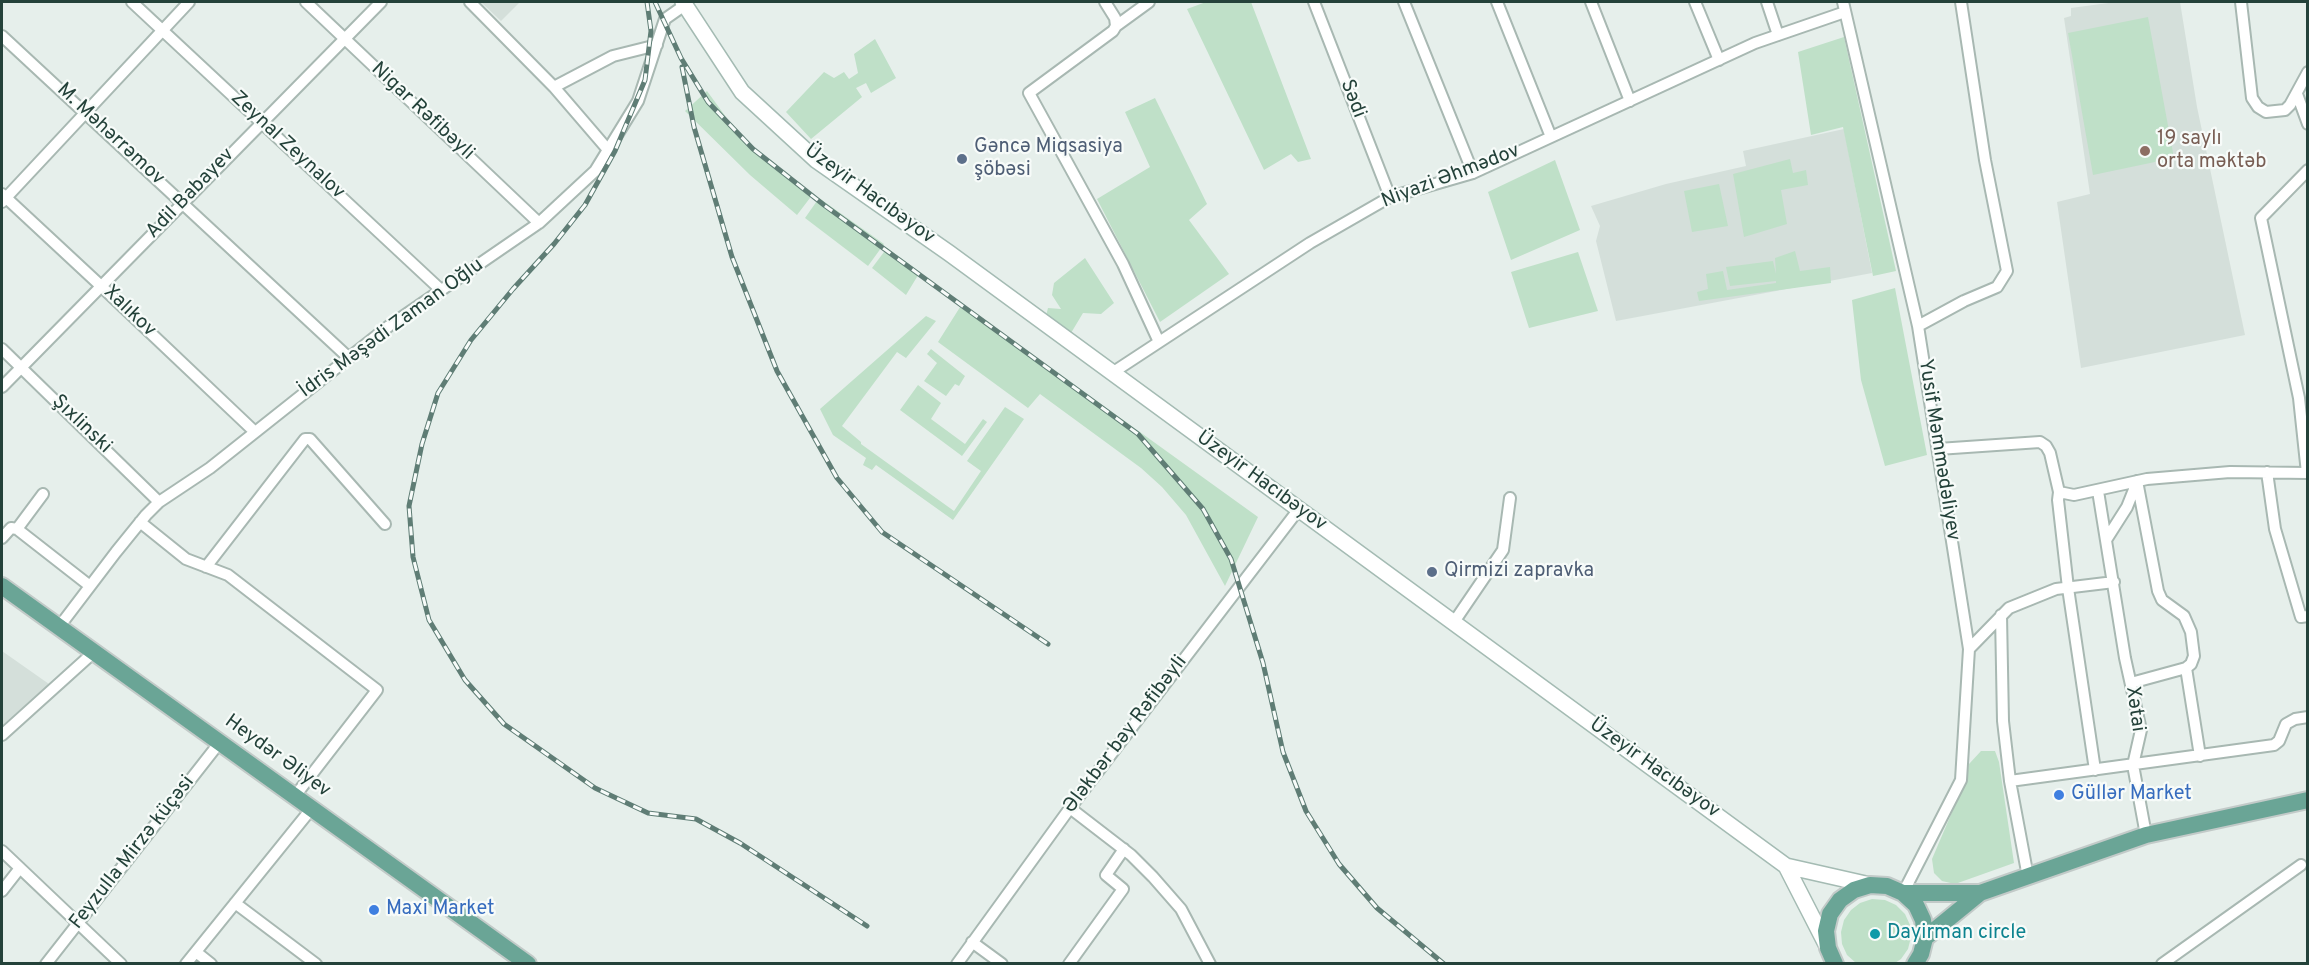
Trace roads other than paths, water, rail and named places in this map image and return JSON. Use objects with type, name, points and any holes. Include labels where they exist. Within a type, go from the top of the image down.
[{"type":"main road","name":"Üzeyir Hacıbəyov","points":[[684,3],[742,92],[816,160],[919,231],[1786,866]]},
{"type":"main road","name":"Heydər Əliyev","points":[[2,586],[296,796],[508,958],[528,963]]},
{"type":"main road","points":[[1903,893],[1980,893],[2146,835],[2307,800]]},
{"type":"main road","points":[[1786,866],[1870,885],[1887,886],[1903,893],[1916,905],[1923,920],[1925,938],[1916,963]]},
{"type":"main road","points":[[1786,866],[1826,956],[1835,963]]},
{"type":"main road","points":[[1826,956],[1826,931],[1830,914],[1840,900],[1854,890],[1870,885]]},
{"type":"main road","points":[[1925,938],[1980,893]]},
{"type":"street","name":"Zeynal Zeynalov","points":[[132,2],[441,290]]},
{"type":"street","points":[[3,198],[189,2]]},
{"type":"street","name":"Nigar Rəfibəyli","points":[[306,2],[539,223]]},
{"type":"street","name":"Adil Babayev","points":[[2,387],[381,2]]},
{"type":"street","points":[[470,2],[554,87],[609,151]]},
{"type":"street","points":[[1105,2],[1115,18],[1116,26]]},
{"type":"street","points":[[1149,2],[1029,93],[1123,264],[1160,342]]},
{"type":"street","name":"Sədi","points":[[1314,2],[1390,197]]},
{"type":"street","points":[[1404,2],[1473,173]]},
{"type":"street","points":[[1497,2],[1551,137]]},
{"type":"street","points":[[1591,2],[1630,101]]},
{"type":"street","points":[[1695,2],[1719,60]]},
{"type":"street","points":[[1767,2],[1778,35]]},
{"type":"street","points":[[1918,326],[1964,301],[1997,287],[2007,271],[1985,160],[1961,2]]},
{"type":"street","points":[[2241,2],[2252,98],[2258,107],[2266,112],[2285,110],[2297,94],[2307,72]]},
{"type":"street","name":"İdris Məşədi Zaman Oğlu","points":[[60,627],[140,522],[159,502],[210,468],[388,326],[539,223],[596,171],[638,101],[665,19],[684,3]]},
{"type":"street","name":"Niyazi Əhmədov","points":[[1112,373],[1310,243],[1390,197],[1473,173],[1719,60],[1844,7]]},
{"type":"street","name":"Yusif Məmmədəliyev","points":[[1844,7],[1918,326],[1969,649],[1961,780],[1903,893]]},
{"type":"street","name":"M. Məhərrəmov","points":[[2,36],[349,358]]},
{"type":"street","points":[[554,87],[613,56],[657,45]]},
{"type":"street","points":[[2297,94],[2307,124]]},
{"type":"street","points":[[2059,492],[2074,495],[2137,481],[2230,472],[2307,473],[2299,398],[2261,218],[2307,170]]},
{"type":"street","name":"Xalıkov","points":[[3,198],[101,286],[255,432]]},
{"type":"street","name":"Şıxlinski","points":[[2,349],[159,502]]},
{"type":"street","points":[[206,567],[305,439],[310,439],[385,524]]},
{"type":"street","points":[[1938,449],[2040,442],[2050,453],[2059,492],[2068,588],[2095,770]]},
{"type":"street","points":[[2267,472],[2275,529],[2301,617],[2307,616]]},
{"type":"street","points":[[2106,540],[2127,507],[2137,481]]},
{"type":"street","points":[[2131,682],[2186,668],[2191,664],[2194,656],[2191,632],[2184,616],[2162,600],[2158,591],[2137,481]]},
{"type":"street","name":"Xətai","points":[[2098,491],[2141,729],[2133,765],[2146,835]]},
{"type":"street","points":[[17,529],[43,494]]},
{"type":"street","points":[[1454,622],[1503,550],[1510,498]]},
{"type":"street","name":"Ələkbər bəy Rəfibəyli","points":[[957,963],[1070,808],[1299,509]]},
{"type":"street","points":[[140,522],[186,559],[228,575],[377,690],[296,796]]},
{"type":"street","points":[[2,537],[11,528],[17,529],[90,586]]},
{"type":"street","points":[[1969,649],[2009,608],[2056,589],[2114,582]]},
{"type":"street","points":[[2001,615],[2003,721],[2010,782],[2028,877]]},
{"type":"street","points":[[2,735],[94,651]]},
{"type":"street","points":[[2186,668],[2200,756]]},
{"type":"street","points":[[2010,782],[2274,745],[2279,741],[2286,724],[2295,719],[2307,717]]},
{"type":"street","name":"Feyzulla Mirzə küçəsi","points":[[46,963],[220,742]]},
{"type":"street","points":[[186,963],[312,808]]},
{"type":"street","points":[[1070,808],[1124,849],[1153,877],[1181,909],[1210,963]]},
{"type":"street","points":[[1069,963],[1123,889],[1106,875],[1124,849]]},
{"type":"street","points":[[2,851],[121,963]]},
{"type":"street","points":[[2162,963],[2301,865]]},
{"type":"street","points":[[2,891],[20,868]]},
{"type":"street","points":[[235,903],[316,963]]},
{"type":"street","points":[[972,942],[1002,963]]},
{"type":"street","points":[[196,952],[211,963]]},
{"type":"railway","points":[[647,2],[651,31],[645,80],[615,151],[585,205],[471,340],[438,393],[422,444],[409,506],[413,557],[429,620],[465,680],[504,724],[595,788],[648,813],[696,819],[740,843],[867,926]]},
{"type":"railway","points":[[655,2],[681,58],[708,102],[753,149],[824,205],[1138,434],[1203,509],[1231,559],[1263,663],[1283,752],[1306,811],[1339,864],[1377,908],[1444,964]]},
{"type":"railway","points":[[682,67],[694,127],[732,257],[777,371],[837,478],[882,532],[1048,644]]},
{"type":"place","name":"19 saylı orta məktəb","points":[[2145,151]]},
{"type":"place","name":"Gəncə Miqsasiya şöbəsi","points":[[962,159]]},
{"type":"place","name":"Qirmizi zapravka","points":[[1432,572]]},
{"type":"place","name":"Güllər Market","points":[[2059,795]]},
{"type":"place","name":"Maxi Market","points":[[374,910]]},
{"type":"place","name":"Dayirman circle","points":[[1875,934]]}]
